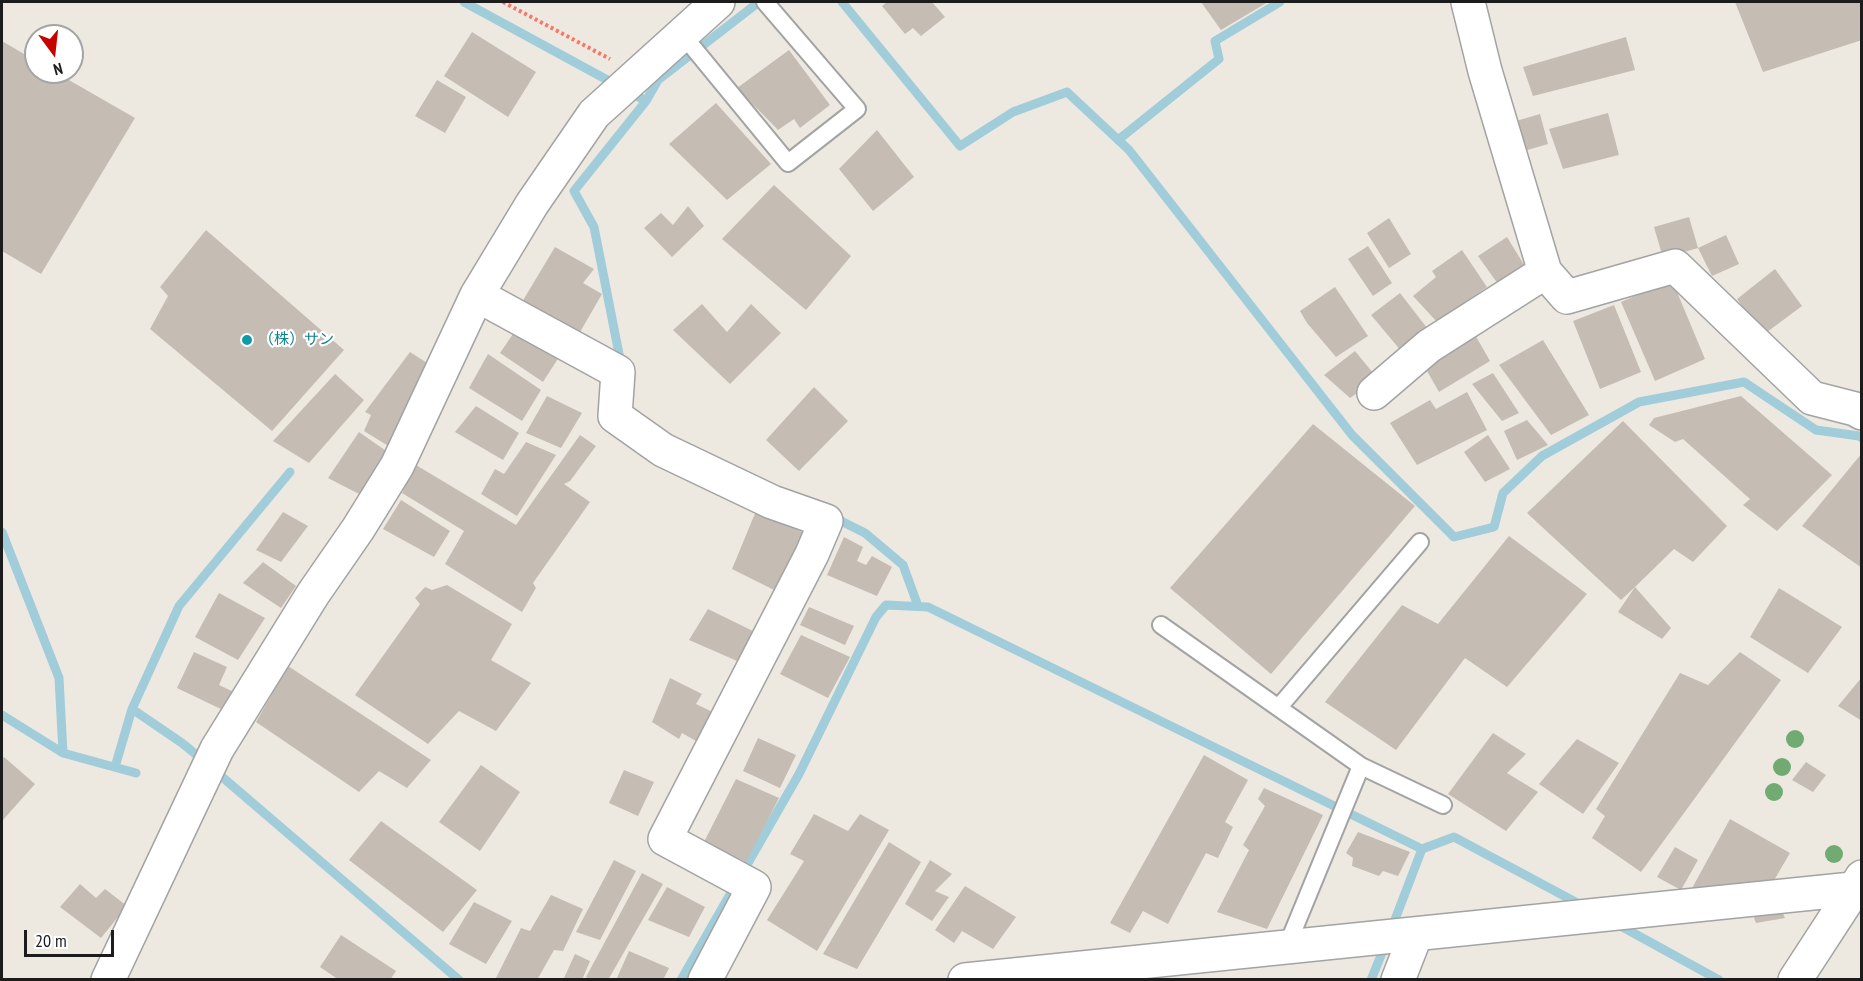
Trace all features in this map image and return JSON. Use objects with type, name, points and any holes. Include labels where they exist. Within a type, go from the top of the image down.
[{"type":"street","points":[[108,980],[217,749],[313,594],[358,529],[397,466],[477,295],[544,186],[618,80],[692,46],[718,2]]},
{"type":"street","points":[[1468,2],[1485,70],[1545,272],[1567,297],[1675,267],[1812,398],[1855,409],[1862,414]]},
{"type":"street","points":[[1374,393],[1430,346],[1545,272]]},
{"type":"street","points":[[477,295],[618,372],[615,416],[663,450],[772,502],[826,521],[812,554],[665,839],[754,887],[705,980]]},
{"type":"street","points":[[965,980],[1579,917],[1859,884]]},
{"type":"street","points":[[1795,980],[1859,884]]},
{"type":"street","points":[[1395,936],[1398,980]]},
{"type":"lane","points":[[692,46],[788,163],[857,109],[767,4]]},
{"type":"lane","points":[[1279,707],[1420,542]]},
{"type":"lane","points":[[1161,624],[1361,766],[1443,805]]},
{"type":"lane","points":[[1287,946],[1361,766]]},
{"type":"path","points":[[503,2],[618,80]]},
{"type":"building","points":[[887,2],[932,2],[945,17],[921,36],[913,28],[905,34],[882,6]]},
{"type":"building","points":[[1201,2],[1268,2],[1221,30]]},
{"type":"building","points":[[1735,2],[1862,2],[1862,40],[1763,72]]},
{"type":"building","points":[[472,32],[536,72],[508,117],[444,76]]},
{"type":"building","points":[[1626,37],[1635,70],[1533,96],[1523,67]]},
{"type":"building","points":[[2,41],[24,54],[24,84],[76,84],[135,118],[41,274],[2,251]]},
{"type":"building","points":[[789,50],[830,105],[800,128],[794,119],[778,130],[737,88]]},
{"type":"building","points":[[437,80],[466,97],[445,133],[415,116]]},
{"type":"building","points":[[716,103],[771,164],[727,200],[669,144]]},
{"type":"building","points":[[1608,113],[1619,155],[1563,169],[1549,129]]},
{"type":"building","points":[[1540,114],[1548,144],[1524,151],[1516,121]]},
{"type":"building","points":[[877,130],[914,177],[873,211],[839,169]]},
{"type":"building","points":[[774,185],[851,256],[806,310],[722,239]]},
{"type":"building","points":[[688,206],[704,226],[672,257],[644,228],[661,213],[673,225]]},
{"type":"building","points":[[1689,217],[1698,248],[1663,258],[1654,227]]},
{"type":"building","points":[[1389,218],[1411,254],[1389,268],[1367,233]]},
{"type":"building","name":"（株）サン","points":[[206,230],[344,350],[272,431],[150,329],[168,296],[160,287]]},
{"type":"building","points":[[1726,235],[1739,264],[1712,276],[1698,248]]},
{"type":"building","points":[[1507,237],[1526,268],[1498,284],[1478,256]]},
{"type":"building","points":[[1368,246],[1392,283],[1373,296],[1348,259]]},
{"type":"building","points":[[555,247],[594,269],[583,283],[602,294],[580,332],[522,302]]},
{"type":"building","points":[[1462,250],[1487,287],[1437,322],[1413,296],[1436,277],[1432,271]]},
{"type":"building","points":[[1775,269],[1802,306],[1763,335],[1737,299]]},
{"type":"building","points":[[1672,280],[1705,359],[1655,381],[1621,302]]},
{"type":"building","points":[[1335,287],[1368,336],[1336,357],[1307,323],[1300,311]]},
{"type":"building","points":[[1400,293],[1431,333],[1402,352],[1371,315]]},
{"type":"building","points":[[702,304],[727,332],[751,304],[781,333],[730,384],[673,330]]},
{"type":"building","points":[[1614,305],[1641,372],[1600,389],[1573,321]]},
{"type":"building","points":[[515,331],[559,357],[543,382],[500,353]]},
{"type":"building","points":[[1474,333],[1490,361],[1439,392],[1423,364]]},
{"type":"building","points":[[1543,340],[1589,415],[1551,435],[1499,365]]},
{"type":"building","points":[[1355,351],[1378,379],[1350,398],[1324,375]]},
{"type":"building","points":[[410,352],[435,368],[390,447],[364,431],[371,415],[365,412]]},
{"type":"building","points":[[488,354],[541,390],[522,421],[469,388]]},
{"type":"building","points":[[1493,373],[1519,413],[1502,421],[1472,384]]},
{"type":"building","points":[[335,374],[364,400],[309,463],[273,441]]},
{"type":"building","points":[[814,387],[848,421],[799,471],[766,440]]},
{"type":"building","points":[[1467,392],[1487,430],[1417,465],[1390,423],[1430,400],[1436,409]]},
{"type":"building","points":[[547,396],[582,413],[561,448],[526,433]]},
{"type":"building","points":[[1741,396],[1832,475],[1777,531],[1743,505],[1750,499],[1683,439],[1675,442],[1649,425],[1654,418]]},
{"type":"building","points":[[476,406],[519,433],[503,460],[455,432]]},
{"type":"building","points":[[1527,420],[1548,445],[1517,460],[1504,431]]},
{"type":"building","points":[[1623,421],[1727,526],[1693,562],[1674,549],[1621,600],[1527,513]]},
{"type":"building","points":[[1313,424],[1415,506],[1271,674],[1170,588]]},
{"type":"building","points":[[359,432],[389,453],[359,494],[328,478]]},
{"type":"building","points":[[580,435],[596,446],[570,481],[564,484],[590,502],[533,583],[536,588],[522,612],[445,564],[464,531],[402,493],[416,465],[516,525]]},
{"type":"building","points":[[1488,435],[1510,469],[1485,482],[1464,452]]},
{"type":"building","points":[[526,442],[556,455],[517,516],[481,494],[495,469],[504,474]]},
{"type":"building","points":[[1862,453],[1862,568],[1802,526]]},
{"type":"building","points":[[401,500],[450,531],[434,557],[383,529]]},
{"type":"building","points":[[756,511],[804,533],[774,590],[732,569]]},
{"type":"building","points":[[283,512],[308,526],[281,562],[256,550]]},
{"type":"building","points":[[1509,536],[1587,594],[1507,687],[1465,658],[1396,750],[1325,702],[1402,605],[1438,624]]},
{"type":"building","points":[[844,537],[863,547],[857,561],[866,565],[872,556],[892,567],[877,596],[827,575]]},
{"type":"building","points":[[263,562],[296,586],[281,608],[243,583]]},
{"type":"building","points":[[447,585],[512,624],[491,660],[531,683],[496,731],[459,711],[428,744],[355,695],[420,604],[415,598],[425,587],[432,590]]},
{"type":"building","points":[[1635,587],[1671,628],[1662,639],[1618,612]]},
{"type":"building","points":[[1779,588],[1842,627],[1808,673],[1750,637]]},
{"type":"building","points":[[219,593],[265,618],[238,660],[195,637]]},
{"type":"building","points":[[809,607],[854,626],[845,645],[800,625]]},
{"type":"building","points":[[708,609],[759,634],[744,664],[689,640]]},
{"type":"building","points":[[801,635],[850,657],[828,698],[780,674]]},
{"type":"building","points":[[194,652],[227,667],[219,685],[236,693],[227,712],[177,688]]},
{"type":"building","points":[[1740,652],[1781,680],[1641,872],[1592,838],[1605,816],[1596,809],[1680,673],[1708,685]]},
{"type":"building","points":[[288,666],[431,760],[407,788],[379,771],[359,792],[256,722]]},
{"type":"building","points":[[1862,677],[1862,721],[1838,706]]},
{"type":"building","points":[[670,678],[702,694],[696,704],[719,715],[703,745],[682,733],[679,739],[652,722]]},
{"type":"building","points":[[1493,733],[1526,754],[1507,773],[1538,792],[1506,831],[1448,794]]},
{"type":"building","points":[[758,738],[796,755],[780,788],[743,771]]},
{"type":"building","points":[[1577,739],[1619,763],[1583,814],[1539,784]]},
{"type":"building","points":[[1204,755],[1248,780],[1225,822],[1233,827],[1218,858],[1206,853],[1168,924],[1143,911],[1130,933],[1110,923]]},
{"type":"building","points":[[4,757],[35,784],[2,821],[2,760]]},
{"type":"building","points":[[1806,762],[1826,775],[1813,792],[1792,780]]},
{"type":"building","points":[[481,765],[520,792],[480,851],[439,822]]},
{"type":"building","points":[[624,770],[654,782],[638,816],[609,803]]},
{"type":"building","points":[[736,779],[779,798],[746,862],[704,842]]},
{"type":"building","points":[[1264,788],[1323,815],[1267,929],[1217,912],[1249,850],[1243,845],[1265,806],[1258,799]]},
{"type":"building","points":[[814,814],[848,831],[860,814],[889,830],[817,951],[767,920],[804,861],[790,854]]},
{"type":"building","points":[[1730,819],[1790,853],[1773,882],[1691,890]]},
{"type":"building","points":[[381,821],[477,890],[443,932],[349,860]]},
{"type":"building","points":[[1358,832],[1410,852],[1398,876],[1383,871],[1379,876],[1352,866],[1353,858],[1346,853]]},
{"type":"building","points":[[889,842],[921,862],[857,969],[823,954]]},
{"type":"building","points":[[1675,847],[1698,860],[1681,890],[1657,877]]},
{"type":"building","points":[[614,860],[636,871],[600,940],[576,932]]},
{"type":"building","points":[[930,860],[952,874],[935,891],[949,897],[932,921],[905,904]]},
{"type":"building","points":[[642,873],[663,884],[608,980],[590,980],[586,977]]},
{"type":"building","points":[[80,884],[96,898],[105,889],[127,906],[101,938],[60,907]]},
{"type":"building","points":[[965,886],[1016,917],[993,949],[962,931],[954,943],[935,930]]},
{"type":"building","points":[[667,887],[705,907],[689,937],[648,920]]},
{"type":"building","points":[[551,895],[583,909],[563,951],[554,950],[537,980],[495,980],[521,928],[530,931]]},
{"type":"building","points":[[474,902],[512,921],[486,964],[449,944]]},
{"type":"building","points":[[1779,905],[1785,918],[1756,923],[1751,910]]},
{"type":"building","points":[[341,935],[396,971],[390,980],[339,980],[320,967]]},
{"type":"building","points":[[629,951],[669,968],[663,980],[616,980]]},
{"type":"building","points":[[575,954],[590,961],[582,980],[564,978]]},
{"type":"waterway","points":[[464,2],[646,101]]},
{"type":"waterway","points":[[621,364],[594,227],[574,191],[646,101],[658,80],[759,2]]},
{"type":"waterway","points":[[842,2],[960,146],[1013,112],[1067,92],[1129,150],[1352,435],[1454,537],[1494,527],[1503,493],[1542,456],[1639,402],[1744,382],[1816,430],[1862,438]]},
{"type":"waterway","points":[[1118,140],[1219,59],[1215,41],[1280,2]]},
{"type":"waterway","points":[[204,761],[132,709],[179,606],[290,472]]},
{"type":"waterway","points":[[833,517],[865,533],[903,565],[918,606]]},
{"type":"waterway","points":[[2,532],[59,678],[63,753]]},
{"type":"waterway","points":[[681,980],[799,774],[876,617],[886,605],[928,607],[1422,849]]},
{"type":"waterway","points":[[115,767],[132,709]]},
{"type":"waterway","points":[[2,715],[63,753],[136,773]]},
{"type":"waterway","points":[[214,770],[459,980]]},
{"type":"waterway","points":[[1391,930],[1422,849],[1454,837],[1583,906]]},
{"type":"waterway","points":[[1617,924],[1719,980]]},
{"type":"waterway","points":[[1371,980],[1386,943]]},
{"type":"place","name":"（株）サン","points":[[247,340]]}]
